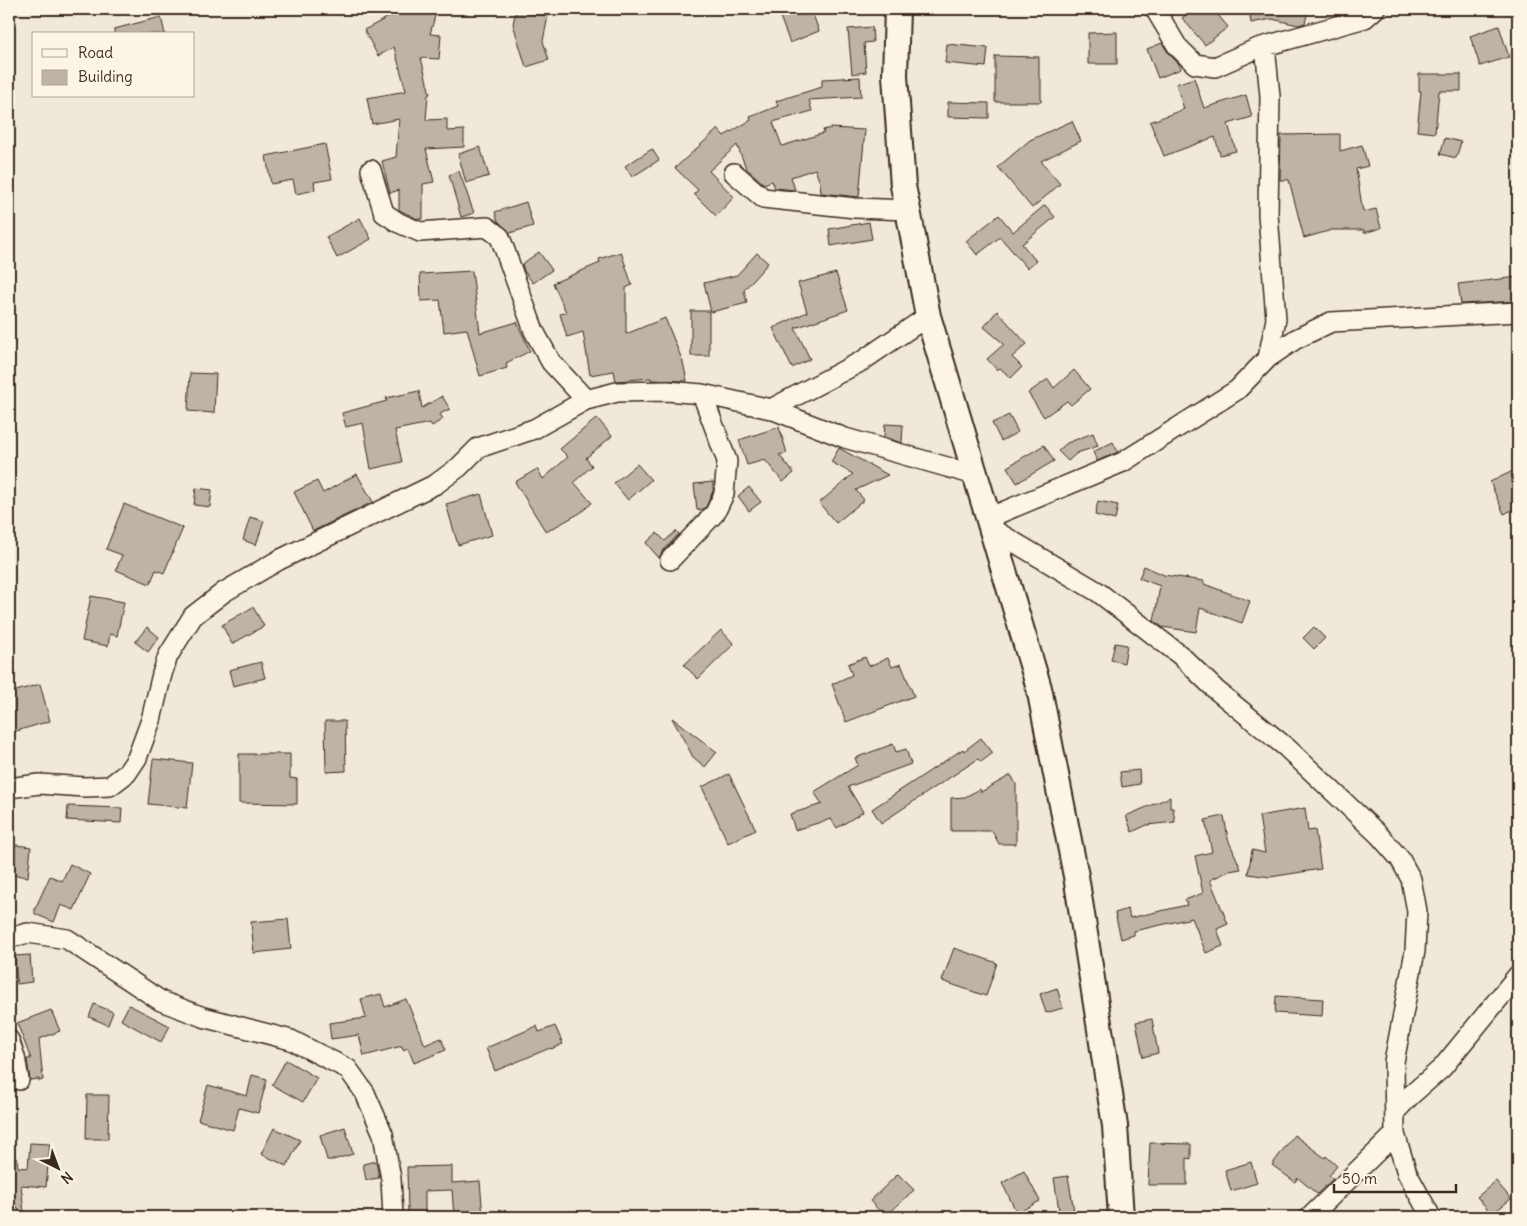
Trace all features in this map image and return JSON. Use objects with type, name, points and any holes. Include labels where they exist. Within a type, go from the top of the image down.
[{"type":"main road","points":[[897,9],[895,76],[904,186],[908,210],[928,316],[1039,688],[1076,876],[1115,1126],[1121,1217]]},
{"type":"street","points":[[1155,9],[1177,46],[1195,64],[1215,67],[1265,46],[1365,18],[1375,9]]},
{"type":"street","points":[[1265,46],[1270,96],[1268,214],[1276,318],[1268,358]]},
{"type":"street","points":[[371,170],[384,212],[399,223],[420,232],[487,227],[500,237],[534,331],[551,362],[586,400]]},
{"type":"street","points":[[734,173],[763,198],[855,208],[908,210]]},
{"type":"street","points":[[990,523],[1123,462],[1237,390],[1268,358],[1296,339],[1331,322],[1518,312]]},
{"type":"street","points":[[771,409],[862,361],[928,316]]},
{"type":"street","points":[[9,788],[39,784],[85,787],[110,786],[127,773],[137,758],[151,720],[168,656],[193,616],[224,592],[279,560],[436,484],[459,467],[478,448],[534,430],[586,400],[617,392],[702,394],[771,409],[845,438],[975,474]]},
{"type":"street","points":[[670,560],[716,513],[724,494],[727,461],[702,394]]},
{"type":"street","points":[[990,523],[1098,592],[1180,655],[1216,690],[1287,748],[1372,828],[1400,859],[1411,880],[1417,911],[1415,951],[1394,1062],[1394,1134],[1407,1174],[1431,1217]]},
{"type":"street","points":[[9,938],[28,933],[67,939],[161,1001],[203,1017],[291,1040],[348,1069],[365,1093],[383,1134],[391,1179],[393,1217]]},
{"type":"street","points":[[1395,1112],[1410,1095],[1442,1068],[1518,975]]},
{"type":"street","points":[[9,1040],[15,1057],[19,1080]]},
{"type":"street","points":[[1310,1217],[1394,1134]]},
{"type":"building","points":[[404,9],[437,9],[430,34],[441,35],[439,59],[421,58],[430,94],[428,95],[426,120],[447,119],[447,131],[464,130],[464,147],[426,149],[434,182],[423,184],[423,219],[418,219],[399,210],[399,190],[390,193],[382,161],[396,157],[399,119],[372,124],[367,98],[406,91],[394,47],[378,56],[364,30]]},
{"type":"building","points":[[777,9],[811,9],[819,31],[790,43]]},
{"type":"building","points":[[1192,9],[1213,9],[1228,27],[1205,45],[1182,18]]},
{"type":"building","points":[[1249,9],[1298,9],[1308,11],[1305,23],[1298,25],[1272,19],[1251,23]]},
{"type":"building","points":[[516,10],[548,16],[543,41],[549,60],[526,67],[513,24]]},
{"type":"building","points":[[161,17],[165,32],[114,32],[114,29]]},
{"type":"building","points":[[1499,26],[1509,57],[1480,66],[1470,36]]},
{"type":"building","points":[[872,27],[873,42],[864,43],[866,72],[852,74],[848,29]]},
{"type":"building","points":[[1117,32],[1117,64],[1088,64],[1088,33]]},
{"type":"building","points":[[1162,43],[1181,69],[1158,78],[1147,49]]},
{"type":"building","points":[[947,44],[988,48],[986,67],[945,63]]},
{"type":"building","points":[[995,56],[1039,57],[1041,102],[995,102]]},
{"type":"building","points":[[1419,74],[1461,74],[1461,91],[1439,91],[1435,133],[1417,131],[1421,91],[1419,91]]},
{"type":"building","points":[[860,77],[861,97],[809,100],[812,111],[773,122],[782,146],[824,133],[823,130],[831,128],[865,130],[859,197],[821,193],[815,169],[791,177],[795,190],[775,188],[772,181],[764,184],[746,168],[737,145],[709,171],[734,197],[716,216],[694,194],[698,190],[675,168],[718,129],[724,136],[751,120],[750,117],[778,106],[776,101],[822,87],[822,79]]},
{"type":"building","points":[[1194,78],[1204,108],[1246,95],[1252,117],[1228,124],[1236,151],[1220,155],[1215,137],[1164,156],[1150,122],[1184,109],[1176,84]]},
{"type":"building","points":[[948,102],[989,103],[989,118],[948,117]]},
{"type":"building","points":[[1072,121],[1081,141],[1041,161],[1060,184],[1032,208],[998,167],[1030,140]]},
{"type":"building","points":[[1340,134],[1340,151],[1362,145],[1368,166],[1356,169],[1363,212],[1376,209],[1381,228],[1364,233],[1364,230],[1332,230],[1304,238],[1289,180],[1280,180],[1281,135]]},
{"type":"building","points":[[1445,138],[1461,142],[1456,158],[1440,154]]},
{"type":"building","points":[[325,144],[332,179],[314,182],[315,190],[296,194],[293,180],[271,184],[266,156]]},
{"type":"building","points":[[480,147],[489,176],[466,183],[458,154]]},
{"type":"building","points":[[652,149],[659,160],[632,177],[625,166]]},
{"type":"building","points":[[459,171],[474,213],[461,217],[449,175]]},
{"type":"building","points":[[526,202],[533,226],[510,233],[498,221],[495,212]]},
{"type":"building","points":[[1045,205],[1055,217],[1022,244],[1036,261],[1027,268],[1000,237],[977,255],[966,241],[999,215],[1013,232]]},
{"type":"building","points":[[360,218],[371,239],[337,258],[326,237]]},
{"type":"building","points":[[869,222],[872,239],[831,246],[829,229]]},
{"type":"building","points":[[539,252],[552,270],[533,283],[524,271],[522,264]]},
{"type":"building","points":[[621,252],[632,285],[626,288],[626,334],[665,318],[683,362],[687,381],[651,380],[651,378],[616,381],[614,371],[590,375],[583,332],[567,337],[560,314],[566,312],[553,283],[600,263],[599,259]]},
{"type":"building","points":[[757,253],[768,263],[744,290],[747,303],[711,312],[704,283],[737,275]]},
{"type":"building","points":[[472,271],[480,333],[517,322],[530,351],[506,363],[507,368],[480,376],[467,329],[444,332],[440,300],[421,301],[420,274]]},
{"type":"building","points":[[836,273],[848,310],[795,328],[810,359],[792,368],[773,328],[807,312],[798,283]]},
{"type":"building","points":[[1518,277],[1518,301],[1461,304],[1458,284]]},
{"type":"building","points":[[691,311],[709,311],[709,356],[691,356]]},
{"type":"building","points":[[997,311],[1027,344],[1012,357],[1022,367],[1011,378],[1000,368],[997,370],[987,359],[1004,344],[984,327]]},
{"type":"building","points":[[1074,370],[1090,389],[1071,405],[1067,401],[1044,417],[1028,393],[1048,379],[1054,388]]},
{"type":"building","points":[[190,373],[216,374],[214,413],[188,411]]},
{"type":"building","points":[[419,391],[422,408],[442,396],[450,409],[440,414],[443,419],[432,426],[430,423],[395,430],[402,462],[371,469],[363,423],[346,427],[342,413],[387,401],[386,398]]},
{"type":"building","points":[[1009,415],[1018,432],[1001,441],[992,423]]},
{"type":"building","points":[[597,418],[612,436],[586,458],[592,466],[574,482],[592,503],[580,513],[546,532],[515,482],[537,469],[543,479],[568,457],[560,449]]},
{"type":"building","points":[[885,424],[903,425],[902,443],[884,437]]},
{"type":"building","points":[[779,427],[787,453],[779,455],[794,473],[783,482],[765,460],[747,465],[739,440]]},
{"type":"building","points":[[1093,433],[1098,446],[1077,453],[1068,461],[1058,451],[1067,443]]},
{"type":"building","points":[[1113,442],[1118,452],[1097,461],[1093,452]]},
{"type":"building","points":[[1044,445],[1054,461],[1017,483],[1007,467]]},
{"type":"building","points":[[839,448],[888,475],[856,490],[864,500],[836,523],[819,503],[853,474],[831,462]]},
{"type":"building","points":[[637,464],[651,480],[628,500],[614,483]]},
{"type":"building","points":[[1513,471],[1518,484],[1518,507],[1504,514],[1490,482]]},
{"type":"building","points":[[357,474],[373,502],[313,531],[294,492],[317,481],[323,493]]},
{"type":"building","points":[[713,482],[713,491],[706,507],[697,510],[694,484]]},
{"type":"building","points":[[749,487],[761,502],[749,511],[738,496]]},
{"type":"building","points":[[196,488],[212,490],[210,507],[194,505]]},
{"type":"building","points":[[481,494],[492,535],[458,545],[446,504]]},
{"type":"building","points":[[1098,501],[1118,505],[1115,520],[1095,515]]},
{"type":"building","points":[[124,504],[183,528],[164,573],[156,570],[150,584],[116,570],[122,555],[106,549]]},
{"type":"building","points":[[250,517],[264,521],[256,545],[243,540]]},
{"type":"building","points":[[676,531],[679,534],[662,552],[659,558],[646,543],[657,533],[665,541]]},
{"type":"building","points":[[1144,566],[1164,575],[1204,581],[1204,584],[1250,601],[1242,623],[1200,608],[1196,632],[1162,627],[1154,621],[1160,586],[1139,578]]},
{"type":"building","points":[[91,596],[124,602],[117,636],[110,634],[108,646],[82,641]]},
{"type":"building","points":[[253,607],[264,626],[232,644],[222,625]]},
{"type":"building","points":[[147,627],[159,637],[148,652],[135,642]]},
{"type":"building","points":[[1314,627],[1325,638],[1314,649],[1303,638]]},
{"type":"building","points":[[721,630],[734,644],[698,679],[684,665]]},
{"type":"building","points":[[1115,643],[1127,645],[1124,663],[1111,660]]},
{"type":"building","points":[[865,657],[869,666],[888,658],[892,667],[901,664],[914,696],[846,722],[832,684],[852,675],[848,664]]},
{"type":"building","points":[[261,662],[265,678],[233,686],[229,670]]},
{"type":"building","points":[[40,684],[50,721],[13,732],[9,715],[9,693]]},
{"type":"building","points":[[672,718],[717,752],[705,767],[693,757]]},
{"type":"building","points":[[325,721],[345,721],[346,771],[326,772]]},
{"type":"building","points":[[981,738],[993,753],[981,762],[978,759],[881,823],[872,809],[963,749],[964,751]]},
{"type":"building","points":[[893,744],[896,752],[906,749],[911,764],[848,787],[863,812],[837,828],[831,819],[795,830],[790,814],[822,804],[814,792],[858,765],[855,758]]},
{"type":"building","points":[[239,754],[290,754],[290,778],[297,779],[297,804],[239,803]]},
{"type":"building","points":[[153,759],[192,763],[187,808],[148,804]]},
{"type":"building","points":[[1139,770],[1140,784],[1122,787],[1120,772]]},
{"type":"building","points":[[729,774],[756,830],[728,843],[702,787]]},
{"type":"building","points":[[1011,775],[1016,784],[1016,844],[999,844],[992,831],[951,831],[951,798],[965,797],[980,789],[981,792]]},
{"type":"building","points":[[1170,797],[1170,808],[1173,808],[1175,822],[1147,825],[1132,832],[1126,816]]},
{"type":"building","points":[[68,806],[122,808],[121,823],[67,820]]},
{"type":"building","points":[[1305,808],[1308,831],[1315,830],[1321,869],[1270,877],[1248,874],[1252,850],[1265,853],[1259,816]]},
{"type":"building","points":[[1224,816],[1228,839],[1241,869],[1229,871],[1210,880],[1228,924],[1217,929],[1223,946],[1206,953],[1192,918],[1134,931],[1134,935],[1121,939],[1115,913],[1128,909],[1130,918],[1187,905],[1185,900],[1203,893],[1195,856],[1212,852],[1205,820]]},
{"type":"building","points":[[9,844],[31,847],[28,877],[9,874]]},
{"type":"building","points":[[70,864],[90,874],[74,910],[61,905],[54,922],[35,914],[35,909],[50,876],[62,881]]},
{"type":"building","points":[[288,919],[291,949],[254,953],[251,922]]},
{"type":"building","points":[[954,948],[997,963],[986,996],[942,981]]},
{"type":"building","points":[[30,955],[32,982],[17,984],[15,956]]},
{"type":"building","points":[[1057,988],[1063,1008],[1046,1013],[1040,994]]},
{"type":"building","points":[[381,994],[385,1007],[406,999],[425,1045],[441,1038],[446,1050],[414,1063],[408,1048],[403,1050],[402,1046],[364,1056],[359,1035],[331,1039],[329,1023],[366,1018],[361,999]]},
{"type":"building","points":[[1276,996],[1323,999],[1322,1016],[1275,1013]]},
{"type":"building","points":[[94,1004],[113,1012],[108,1025],[89,1017]]},
{"type":"building","points":[[129,1005],[170,1026],[161,1042],[121,1020]]},
{"type":"building","points":[[51,1010],[60,1031],[39,1039],[43,1080],[30,1080],[27,1059],[31,1059],[17,1023]]},
{"type":"building","points":[[1152,1019],[1158,1053],[1143,1057],[1136,1022]]},
{"type":"building","points":[[537,1026],[539,1032],[555,1026],[563,1044],[495,1071],[486,1048]]},
{"type":"building","points":[[286,1060],[317,1078],[303,1102],[272,1085]]},
{"type":"building","points":[[252,1075],[267,1079],[258,1113],[239,1108],[233,1130],[198,1120],[208,1085],[247,1096]]},
{"type":"building","points":[[87,1095],[109,1095],[108,1139],[86,1139]]},
{"type":"building","points":[[345,1127],[353,1154],[327,1160],[320,1135]]},
{"type":"building","points":[[274,1128],[300,1140],[287,1166],[261,1154]]},
{"type":"building","points":[[1294,1135],[1325,1158],[1326,1156],[1337,1166],[1329,1176],[1333,1179],[1317,1194],[1298,1178],[1295,1182],[1272,1165]]},
{"type":"building","points":[[30,1143],[50,1144],[46,1187],[21,1185],[24,1212],[22,1212],[17,1207],[9,1206],[9,1158],[17,1158],[18,1167],[28,1168]]},
{"type":"building","points":[[1150,1143],[1191,1144],[1191,1159],[1187,1158],[1187,1185],[1148,1185]]},
{"type":"building","points":[[376,1161],[379,1178],[366,1180],[363,1164]]},
{"type":"building","points":[[1251,1162],[1257,1183],[1231,1191],[1225,1170]]},
{"type":"building","points":[[452,1166],[452,1183],[480,1181],[483,1217],[454,1217],[452,1190],[425,1191],[425,1215],[408,1215],[407,1167]]},
{"type":"building","points":[[1024,1171],[1040,1201],[1017,1213],[1002,1183]]},
{"type":"building","points":[[898,1174],[914,1190],[885,1217],[870,1201]]},
{"type":"building","points":[[1068,1176],[1075,1217],[1060,1217],[1054,1178]]},
{"type":"building","points":[[1496,1181],[1511,1199],[1492,1214],[1477,1197]]}]
